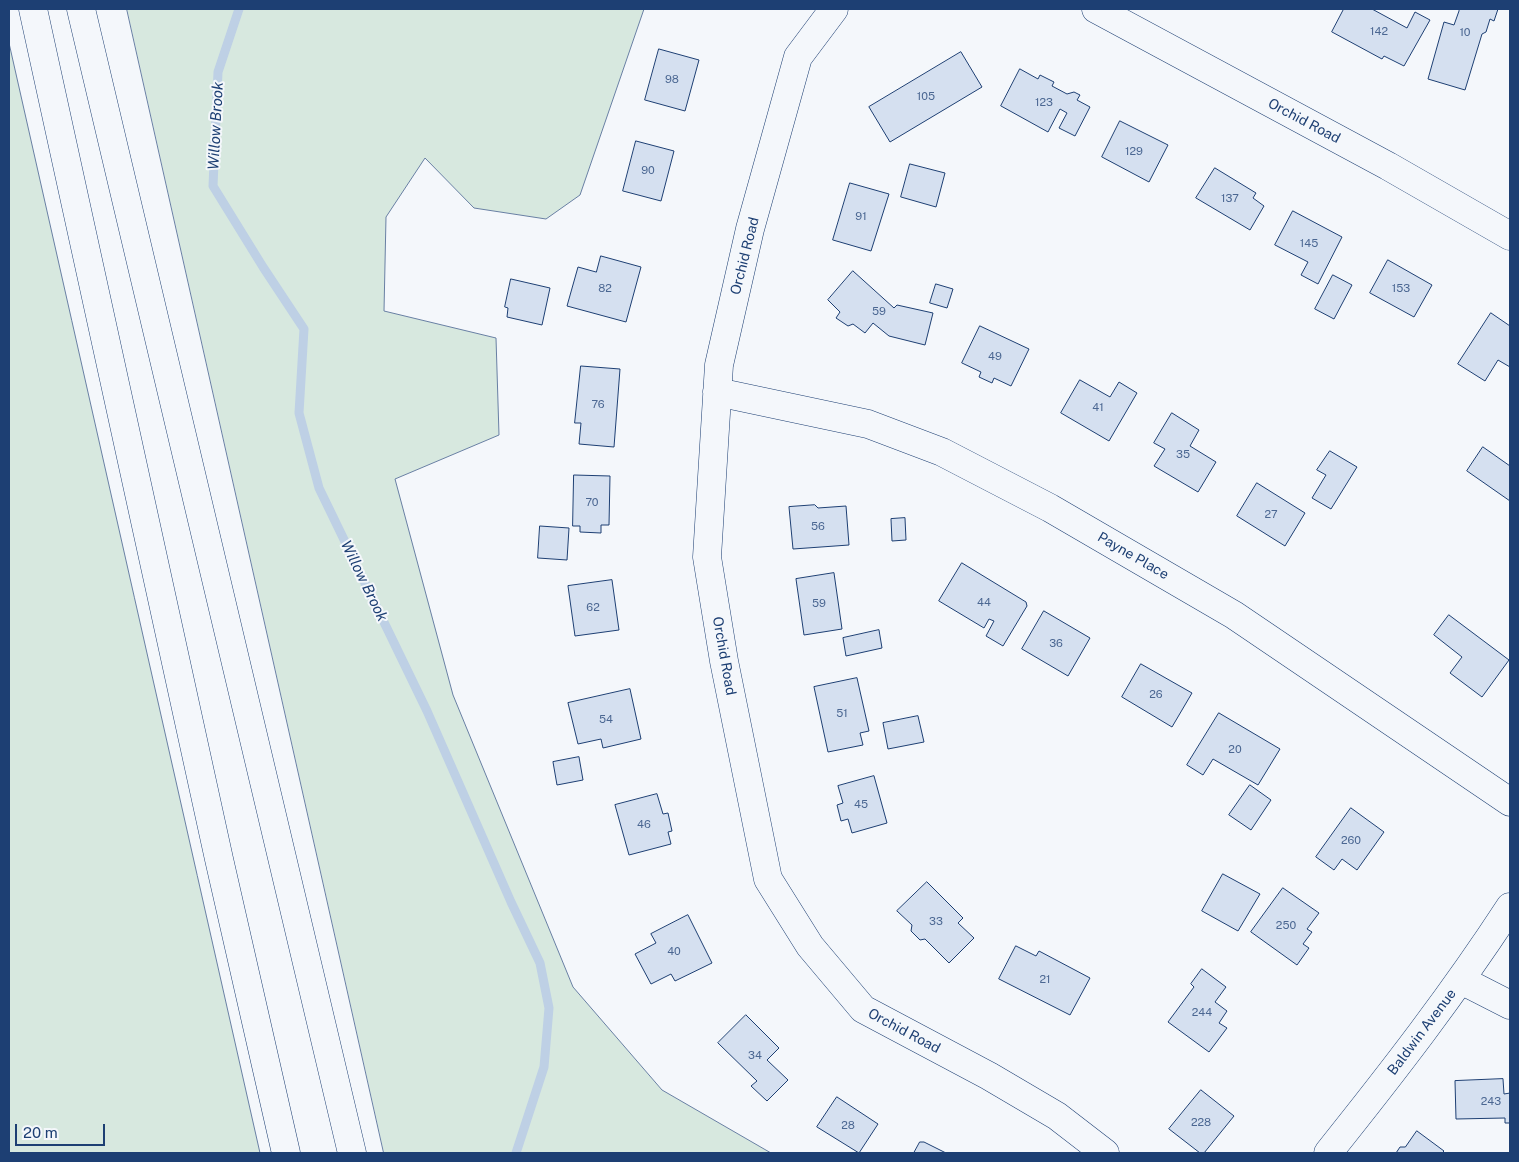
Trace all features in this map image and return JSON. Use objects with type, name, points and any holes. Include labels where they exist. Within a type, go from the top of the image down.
[{"type":"main road","points":[[33,9],[219,859],[286,1153]]},
{"type":"main road","points":[[81,9],[276,825],[352,1153]]},
{"type":"main road","name":"Orchid Road","points":[[834,9],[798,57],[750,229],[719,365],[707,557],[724,661],[768,879],[810,946],[863,1009],[989,1076],[1057,1116],[1106,1153]]},
{"type":"main road","name":"Orchid Road","points":[[1096,9],[1509,233]]},
{"type":"main road","name":"Payne Place","points":[[717,392],[868,424],[942,452],[1050,508],[1234,615],[1510,802]]},
{"type":"main road","name":"Baldwin Avenue","points":[[1328,1153],[1400,1062],[1461,980],[1510,907]]},
{"type":"main road","points":[[1461,980],[1510,1005]]},
{"type":"shaded area","points":[[127,9],[644,9],[580,195],[546,219],[474,208],[425,158],[386,217],[384,311],[496,338],[499,435],[395,479],[453,695],[573,987],[662,1090],[771,1153],[384,1153]]},
{"type":"shaded area","points":[[9,43],[260,1153],[9,1153]]},
{"type":"building","points":[[1344,9],[1372,9],[1407,28],[1415,12],[1430,20],[1404,66],[1384,56],[1382,59],[1332,32]]},
{"type":"building","points":[[1458,9],[1498,9],[1494,21],[1490,19],[1486,32],[1482,34],[1465,90],[1428,79],[1444,22],[1454,25]]},
{"type":"building","points":[[659,49],[699,60],[685,111],[645,100]]},
{"type":"building","points":[[961,52],[982,87],[890,142],[869,107]]},
{"type":"building","points":[[1020,69],[1038,79],[1040,75],[1054,82],[1052,86],[1067,94],[1074,92],[1080,95],[1077,100],[1090,107],[1075,136],[1059,128],[1067,113],[1060,109],[1048,132],[1001,106]]},
{"type":"building","points":[[1120,121],[1168,145],[1149,182],[1102,157]]},
{"type":"building","points":[[636,141],[674,151],[661,201],[623,191]]},
{"type":"building","points":[[910,164],[945,173],[936,207],[901,197]]},
{"type":"building","points":[[1215,168],[1256,193],[1253,198],[1264,206],[1250,230],[1196,198]]},
{"type":"building","points":[[850,183],[889,194],[871,251],[833,240]]},
{"type":"building","points":[[1293,211],[1342,237],[1318,284],[1301,275],[1308,262],[1275,245]]},
{"type":"building","points":[[601,256],[641,267],[626,322],[567,306],[578,267],[596,272]]},
{"type":"building","points":[[1388,260],[1432,285],[1414,317],[1370,293]]},
{"type":"building","points":[[853,271],[894,308],[897,305],[933,313],[925,345],[889,336],[873,323],[865,333],[853,324],[848,326],[836,318],[840,312],[828,300]]},
{"type":"building","points":[[1333,275],[1352,285],[1334,319],[1315,309]]},
{"type":"building","points":[[511,279],[550,288],[542,325],[507,317],[508,308],[505,307]]},
{"type":"building","points":[[936,284],[953,289],[947,308],[930,303]]},
{"type":"building","points":[[1491,313],[1510,326],[1510,367],[1498,360],[1485,381],[1458,364]]},
{"type":"building","points":[[980,326],[1029,349],[1011,386],[994,378],[992,383],[979,377],[981,372],[962,363]]},
{"type":"building","points":[[581,366],[620,369],[614,447],[579,444],[581,423],[575,423]]},
{"type":"building","points":[[1080,380],[1110,397],[1119,382],[1137,393],[1109,441],[1061,413]]},
{"type":"building","points":[[1172,413],[1199,430],[1190,446],[1216,462],[1198,492],[1154,466],[1165,449],[1154,443]]},
{"type":"building","points":[[1483,447],[1510,466],[1510,501],[1467,471]]},
{"type":"building","points":[[1330,451],[1357,467],[1331,509],[1312,498],[1326,475],[1317,470]]},
{"type":"building","points":[[574,475],[610,476],[609,525],[601,525],[601,533],[580,532],[580,526],[573,526]]},
{"type":"building","points":[[1257,483],[1305,513],[1285,546],[1237,516]]},
{"type":"building","points":[[815,505],[818,508],[846,506],[849,545],[793,549],[789,507]]},
{"type":"building","points":[[905,518],[906,540],[892,541],[891,519]]},
{"type":"building","points":[[540,526],[569,528],[567,560],[538,558]]},
{"type":"building","points":[[962,563],[1026,602],[1027,606],[1003,646],[986,636],[994,621],[989,619],[984,628],[939,601]]},
{"type":"building","points":[[834,573],[842,629],[804,635],[796,579]]},
{"type":"building","points":[[612,580],[619,630],[575,636],[568,586]]},
{"type":"building","points":[[1044,611],[1090,638],[1068,676],[1022,649]]},
{"type":"building","points":[[1449,615],[1509,660],[1482,697],[1450,673],[1462,657],[1434,635]]},
{"type":"building","points":[[879,630],[882,648],[846,656],[843,638]]},
{"type":"building","points":[[1141,664],[1192,693],[1172,727],[1122,697]]},
{"type":"building","points":[[857,678],[869,731],[860,733],[863,745],[828,752],[814,687]]},
{"type":"building","points":[[630,689],[641,739],[603,748],[601,739],[578,744],[568,703]]},
{"type":"building","points":[[1219,713],[1280,749],[1258,785],[1213,759],[1203,775],[1187,765]]},
{"type":"building","points":[[918,716],[924,742],[888,749],[883,723]]},
{"type":"building","points":[[579,757],[583,780],[557,785],[553,762]]},
{"type":"building","points":[[874,776],[887,823],[852,833],[848,819],[841,821],[837,805],[843,803],[838,786]]},
{"type":"building","points":[[1250,785],[1271,800],[1251,830],[1229,815]]},
{"type":"building","points":[[657,794],[663,814],[668,813],[672,831],[668,832],[671,844],[629,855],[615,805]]},
{"type":"building","points":[[1351,808],[1384,832],[1357,870],[1342,859],[1334,870],[1316,857]]},
{"type":"building","points":[[1223,874],[1260,894],[1238,931],[1202,911]]},
{"type":"building","points":[[927,882],[963,918],[958,923],[974,938],[949,963],[925,939],[920,940],[911,931],[912,925],[897,911]]},
{"type":"building","points":[[1283,888],[1319,913],[1307,929],[1312,932],[1303,944],[1309,948],[1297,965],[1251,932]]},
{"type":"building","points":[[688,915],[712,963],[675,981],[671,974],[651,984],[635,954],[656,943],[651,934]]},
{"type":"building","points":[[1016,946],[1036,956],[1039,951],[1090,978],[1070,1015],[999,979]]},
{"type":"building","points":[[1202,969],[1226,987],[1215,1002],[1227,1011],[1219,1023],[1227,1028],[1209,1052],[1168,1022],[1194,987],[1191,984]]},
{"type":"building","points":[[746,1015],[779,1048],[767,1060],[788,1080],[767,1101],[751,1086],[757,1081],[718,1043]]},
{"type":"building","points":[[1503,1079],[1504,1094],[1510,1093],[1510,1123],[1505,1123],[1505,1118],[1456,1119],[1455,1081]]},
{"type":"building","points":[[1201,1090],[1234,1116],[1204,1153],[1200,1153],[1169,1129]]},
{"type":"building","points":[[837,1097],[878,1124],[859,1153],[817,1127]]},
{"type":"building","points":[[1417,1131],[1444,1151],[1442,1153],[1396,1153],[1400,1147],[1405,1147]]},
{"type":"building","points":[[920,1142],[924,1142],[946,1153],[914,1153]]},
{"type":"waterway","name":"Willow Brook","points":[[239,9],[218,72],[213,186],[304,329],[299,413],[319,488],[427,711],[511,902],[540,963],[549,1008],[544,1067],[516,1153]]}]
